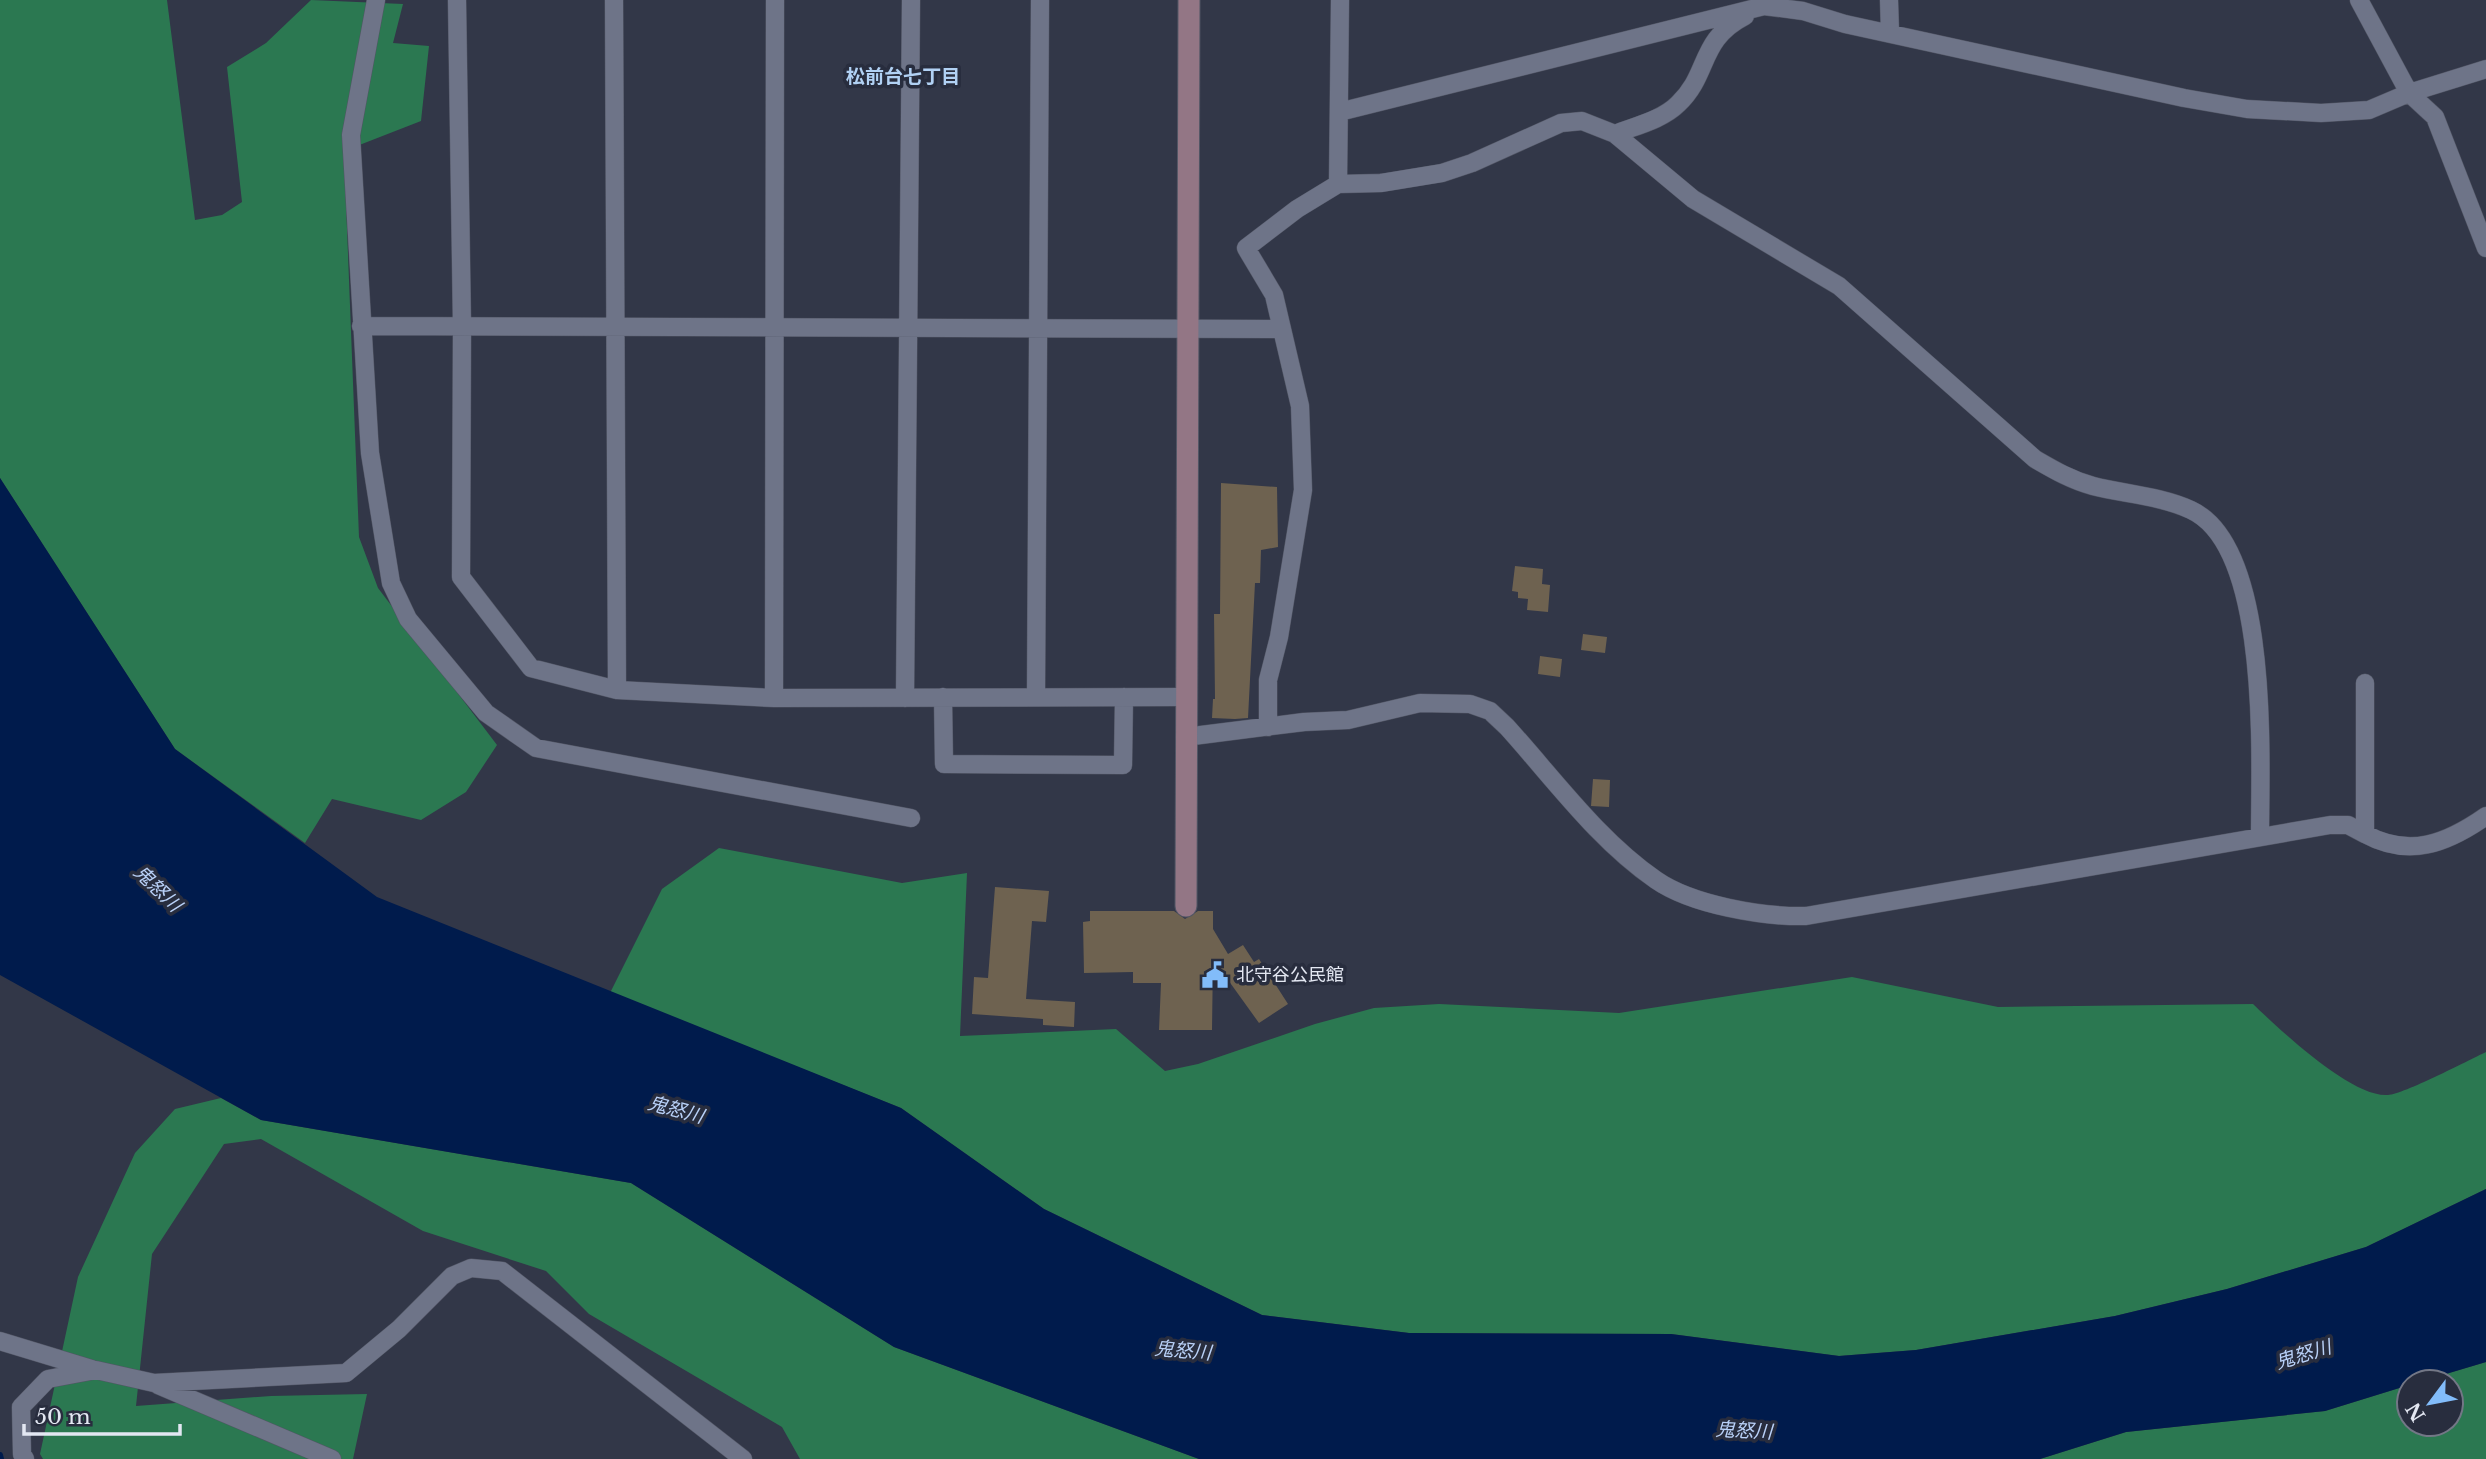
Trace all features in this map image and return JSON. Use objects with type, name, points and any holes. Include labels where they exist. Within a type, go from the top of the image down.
[{"type":"street","points":[[376,0],[351,135],[370,453],[391,583],[408,619],[486,713],[536,748],[911,818]]},
{"type":"street","points":[[457,0],[462,326],[461,577],[531,668],[617,690],[774,698],[1185,697]]},
{"type":"street","points":[[614,0],[617,690]]},
{"type":"street","points":[[774,698],[775,0]]},
{"type":"street","points":[[905,698],[911,0]]},
{"type":"street","points":[[1037,696],[1040,0]]},
{"type":"street","points":[[1186,906],[1189,0]]},
{"type":"street","points":[[1338,184],[1340,0]]},
{"type":"street","points":[[1889,0],[1890,32]]},
{"type":"street","points":[[2358,0],[2409,93],[2435,117],[2486,248]]},
{"type":"street","points":[[1339,112],[1764,3],[1845,24],[2184,98],[2247,108],[2321,113],[2370,110],[2409,93],[2486,69]]},
{"type":"street","points":[[1615,134],[1665,114],[1679,103],[1716,36],[1726,26],[1764,3]]},
{"type":"street","points":[[1268,727],[1268,680],[1279,637],[1303,490],[1300,406],[1274,295],[1246,248],[1297,209],[1338,184],[1381,183],[1442,173],[1472,163],[1561,123],[1582,121],[1615,134],[1693,199],[1839,286],[2035,459],[2068,478],[2192,510],[2217,531],[2240,576],[2260,694],[2260,837]]},
{"type":"street","points":[[361,326],[1282,330]]},
{"type":"street","points":[[2365,683],[2365,834]]},
{"type":"street","points":[[943,697],[944,764],[1123,765],[1124,697]]},
{"type":"street","points":[[1185,737],[1348,720],[1420,703],[1470,704],[1490,711],[1624,855],[1659,882],[1704,900],[1774,917],[1806,915],[2330,825],[2348,825],[2385,845],[2414,847],[2442,841],[2486,817]]},
{"type":"street","points":[[154,1384],[346,1373],[399,1329],[452,1276],[471,1268],[502,1270],[743,1459]]},
{"type":"street","points":[[0,1341],[96,1370],[154,1384],[332,1459]]},
{"type":"street","points":[[25,1459],[22,1454],[21,1407],[48,1379],[96,1370]]},
{"type":"green space","points":[[0,0],[167,0],[195,220],[222,215],[242,202],[227,67],[266,43],[311,0],[403,4],[393,43],[429,46],[421,121],[344,151],[359,537],[378,588],[497,745],[466,792],[421,820],[332,799],[305,843],[175,749],[0,478]]},
{"type":"green space","points":[[719,848],[902,883],[967,873],[960,1036],[1116,1029],[1165,1071],[1198,1064],[1315,1024],[1374,1008],[1439,1004],[1619,1013],[1852,977],[1998,1007],[2253,1004],[2317,1060],[2355,1086],[2373,1093],[2396,1093],[2486,1052],[2486,1189],[2366,1247],[2227,1289],[2115,1316],[1916,1350],[1839,1356],[1671,1334],[1409,1333],[1262,1315],[1044,1209],[901,1108],[610,993],[662,889]]},
{"type":"green space","points":[[221,1098],[261,1120],[631,1183],[894,1347],[1199,1459],[800,1459],[782,1427],[589,1314],[546,1271],[423,1231],[261,1139],[224,1144],[152,1254],[136,1406],[271,1396],[367,1394],[353,1459],[43,1459],[40,1454],[78,1277],[135,1153],[175,1109]]},
{"type":"green space","points":[[2486,1362],[2486,1459],[2040,1459],[2126,1432],[2325,1411],[2395,1389],[2395,1438],[2465,1438],[2465,1368]]},
{"type":"water","name":"鬼怒川","points":[[0,478],[175,749],[377,897],[901,1108],[1044,1209],[1262,1315],[1409,1333],[1671,1334],[1839,1356],[1916,1350],[2115,1316],[2227,1289],[2366,1247],[2486,1189],[2486,1362],[2465,1368],[2395,1368],[2395,1389],[2325,1411],[2126,1432],[2040,1459],[1199,1459],[894,1347],[631,1183],[261,1120],[0,975]]},
{"type":"building","points":[[1221,483],[1277,487],[1278,547],[1261,550],[1260,583],[1255,583],[1248,718],[1212,718],[1215,699],[1214,614],[1220,614]]},
{"type":"building","points":[[1515,566],[1543,569],[1542,584],[1550,585],[1548,612],[1527,610],[1528,599],[1518,598],[1518,592],[1512,591]]},
{"type":"building","points":[[1583,634],[1607,637],[1605,653],[1581,650]]},
{"type":"building","points":[[1540,656],[1562,659],[1560,677],[1538,674]]},
{"type":"building","points":[[1593,779],[1610,780],[1609,807],[1591,806]]},
{"type":"building","points":[[995,887],[1049,891],[1046,922],[1032,921],[1026,999],[1075,1002],[1074,1027],[1043,1025],[1043,1019],[972,1014],[974,977],[988,978]]},
{"type":"building","name":"北守谷公民館","points":[[1090,911],[1174,911],[1185,919],[1198,911],[1213,911],[1213,929],[1228,954],[1243,945],[1254,962],[1259,959],[1288,1004],[1259,1023],[1213,959],[1212,1030],[1159,1030],[1161,983],[1133,983],[1133,972],[1084,973],[1083,922],[1090,921]]},
{"type":"waterway","points":[[0,1455],[1,1459]]},
{"type":"place","name":"北守谷公民館","points":[[1215,975]]},
{"type":"district","name":"松前台七丁目","points":[[903,76]]}]
